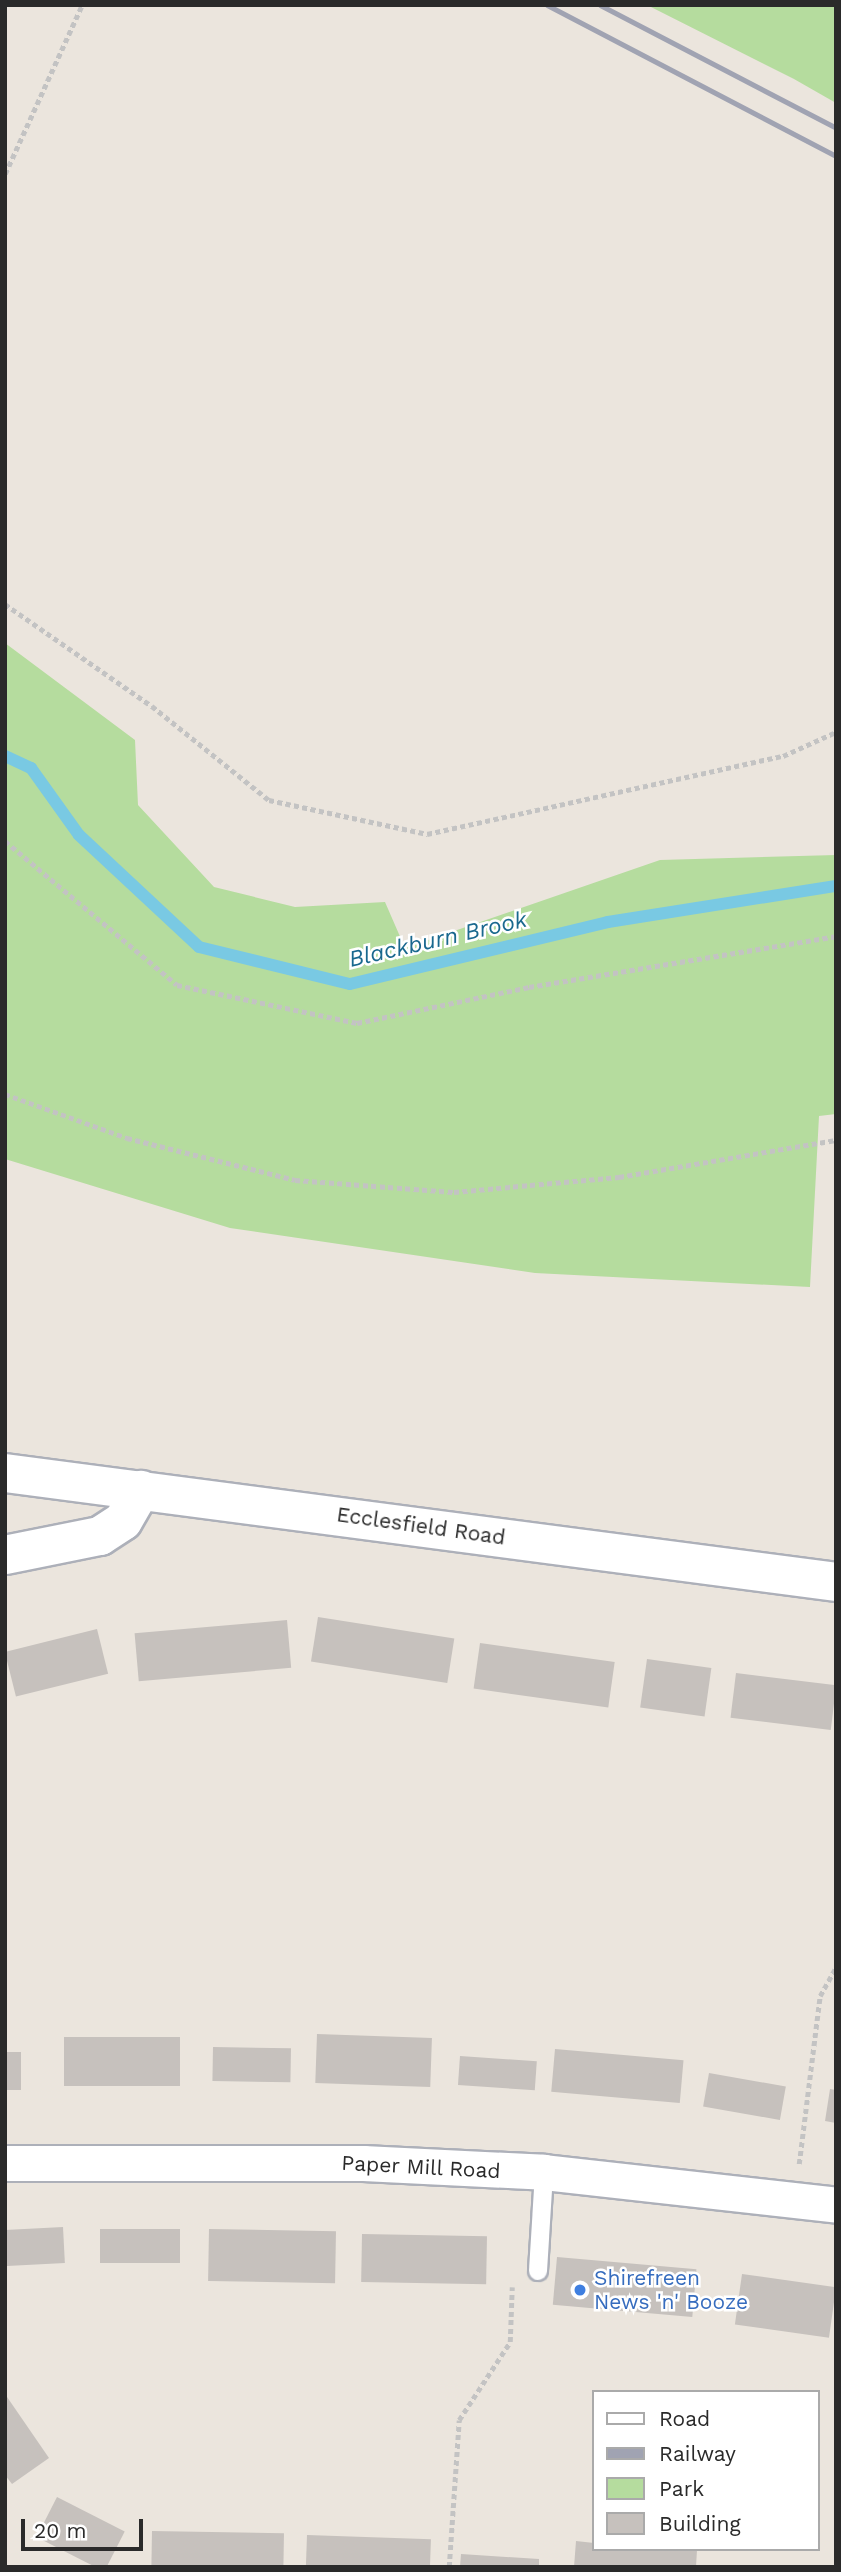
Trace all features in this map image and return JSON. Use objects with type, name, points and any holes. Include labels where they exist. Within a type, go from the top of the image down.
[{"type":"main road","name":"Ecclesfield Road","points":[[5,1474],[836,1582]]},
{"type":"main road","points":[[5,1555],[100,1536],[123,1521],[141,1490]]},
{"type":"street","name":"Paper Mill Road","points":[[5,2163],[363,2163],[544,2172],[836,2205]]},
{"type":"lane","points":[[538,2271],[544,2172]]},
{"type":"path","points":[[5,174],[82,5]]},
{"type":"path","points":[[5,604],[152,706],[269,800],[427,834],[783,756],[836,732]]},
{"type":"path","points":[[5,841],[177,985],[357,1023],[528,987],[836,936]]},
{"type":"path","points":[[5,1094],[127,1138],[295,1180],[454,1192],[620,1177],[836,1140]]},
{"type":"path","points":[[794,2200],[820,1996],[836,1967]]},
{"type":"path","points":[[449,2567],[459,2420],[510,2342],[513,2276]]},
{"type":"green space","points":[[647,5],[836,5],[836,103],[794,79]]},
{"type":"green space","points":[[5,643],[135,740],[138,805],[214,887],[295,907],[385,902],[405,948],[660,860],[836,855],[836,1114],[819,1116],[810,1287],[535,1273],[230,1228],[5,1159]]},
{"type":"building","points":[[318,1617],[454,1639],[447,1683],[311,1661]]},
{"type":"building","points":[[287,1620],[291,1668],[139,1681],[135,1633]]},
{"type":"building","points":[[97,1629],[108,1674],[16,1697],[5,1652]]},
{"type":"building","points":[[480,1643],[615,1662],[608,1707],[474,1689]]},
{"type":"building","points":[[647,1659],[711,1668],[705,1717],[640,1708]]},
{"type":"building","points":[[736,1673],[836,1685],[831,1730],[731,1718]]},
{"type":"building","points":[[317,2034],[432,2038],[430,2087],[315,2083]]},
{"type":"building","points":[[64,2037],[180,2037],[180,2086],[64,2086]]},
{"type":"building","points":[[213,2047],[291,2048],[290,2082],[212,2081]]},
{"type":"building","points":[[555,2049],[684,2060],[680,2103],[551,2092]]},
{"type":"building","points":[[5,2052],[21,2052],[21,2090],[5,2090]]},
{"type":"building","points":[[460,2056],[537,2061],[535,2090],[458,2085]]},
{"type":"building","points":[[709,2073],[786,2087],[780,2120],[703,2106]]},
{"type":"building","points":[[830,2089],[836,2090],[836,2123],[825,2121]]},
{"type":"building","points":[[63,2227],[65,2263],[7,2266],[5,2230]]},
{"type":"building","points":[[100,2229],[180,2229],[180,2263],[100,2263]]},
{"type":"building","points":[[209,2229],[336,2231],[335,2283],[208,2281]]},
{"type":"building","points":[[362,2234],[487,2236],[486,2284],[361,2282]]},
{"type":"building","points":[[557,2257],[696,2269],[692,2317],[553,2305]]},
{"type":"building","points":[[742,2274],[836,2287],[829,2338],[735,2325]]},
{"type":"building","points":[[5,2394],[49,2458],[12,2484],[5,2475]]},
{"type":"building","points":[[57,2497],[125,2532],[107,2567],[95,2567],[37,2537]]},
{"type":"building","points":[[152,2531],[284,2533],[283,2567],[151,2567]]},
{"type":"building","points":[[307,2535],[431,2539],[430,2567],[306,2567]]},
{"type":"building","points":[[576,2541],[592,2543],[592,2551],[697,2551],[696,2567],[574,2567]]},
{"type":"building","points":[[461,2554],[539,2559],[539,2567],[460,2567]]},
{"type":"waterway","name":"Blackburn Brook","points":[[5,756],[31,768],[79,835],[199,947],[350,984],[608,922],[836,886]]},
{"type":"railway","points":[[547,5],[836,156]]},
{"type":"railway","points":[[600,5],[836,128]]},
{"type":"place","name":"Shirefreen News 'n' Booze","points":[[580,2290]]}]
